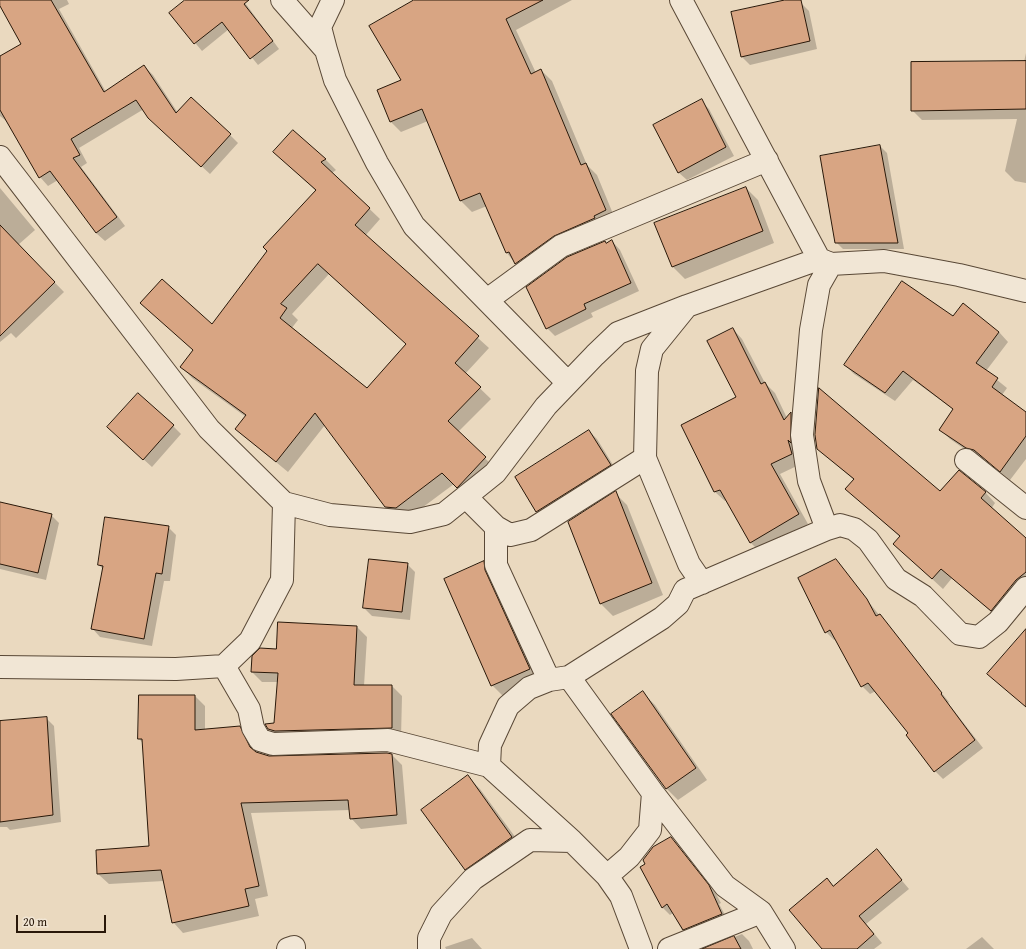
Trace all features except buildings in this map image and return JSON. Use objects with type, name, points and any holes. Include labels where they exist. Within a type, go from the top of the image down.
[{"type":"street","points":[[282,0],[326,50]]},
{"type":"street","points":[[333,0],[320,27],[335,80],[377,162],[414,226],[568,383]]},
{"type":"street","points":[[682,0],[767,160],[825,262],[819,285],[813,323],[802,435],[809,481],[827,529]]},
{"type":"street","points":[[0,157],[209,429],[284,503],[330,515],[410,522],[444,514],[495,473],[546,406],[618,333],[687,306],[825,262],[884,261],[960,276],[1026,292]]},
{"type":"street","points":[[487,300],[561,246],[767,160]]},
{"type":"street","points":[[687,306],[652,349],[647,371],[645,458],[689,564],[702,584]]},
{"type":"street","points":[[466,497],[496,526],[510,535],[531,530],[645,458]]},
{"type":"street","points":[[966,460],[1026,508]]},
{"type":"street","points":[[0,667],[176,669],[224,666],[250,641],[282,580],[284,503]]},
{"type":"street","points":[[489,766],[490,745],[508,706],[529,688],[559,679],[662,618],[678,604],[685,590],[827,529],[840,525],[854,529],[868,540],[896,579],[923,596],[960,634],[979,637],[998,622],[1026,588]]},
{"type":"street","points":[[496,526],[496,565],[559,679],[653,792],[725,886],[762,912],[784,949]]},
{"type":"street","points":[[224,666],[249,709],[253,728],[260,740],[273,744],[388,740],[489,766],[572,841],[607,876],[622,896],[641,949]]},
{"type":"street","points":[[607,876],[629,857],[650,830],[653,792]]},
{"type":"street","points":[[429,949],[429,938],[441,914],[473,880],[530,840],[572,841]]},
{"type":"street","points":[[669,949],[762,912]]},
{"type":"street","points":[[288,949],[294,947],[294,949]]}]
